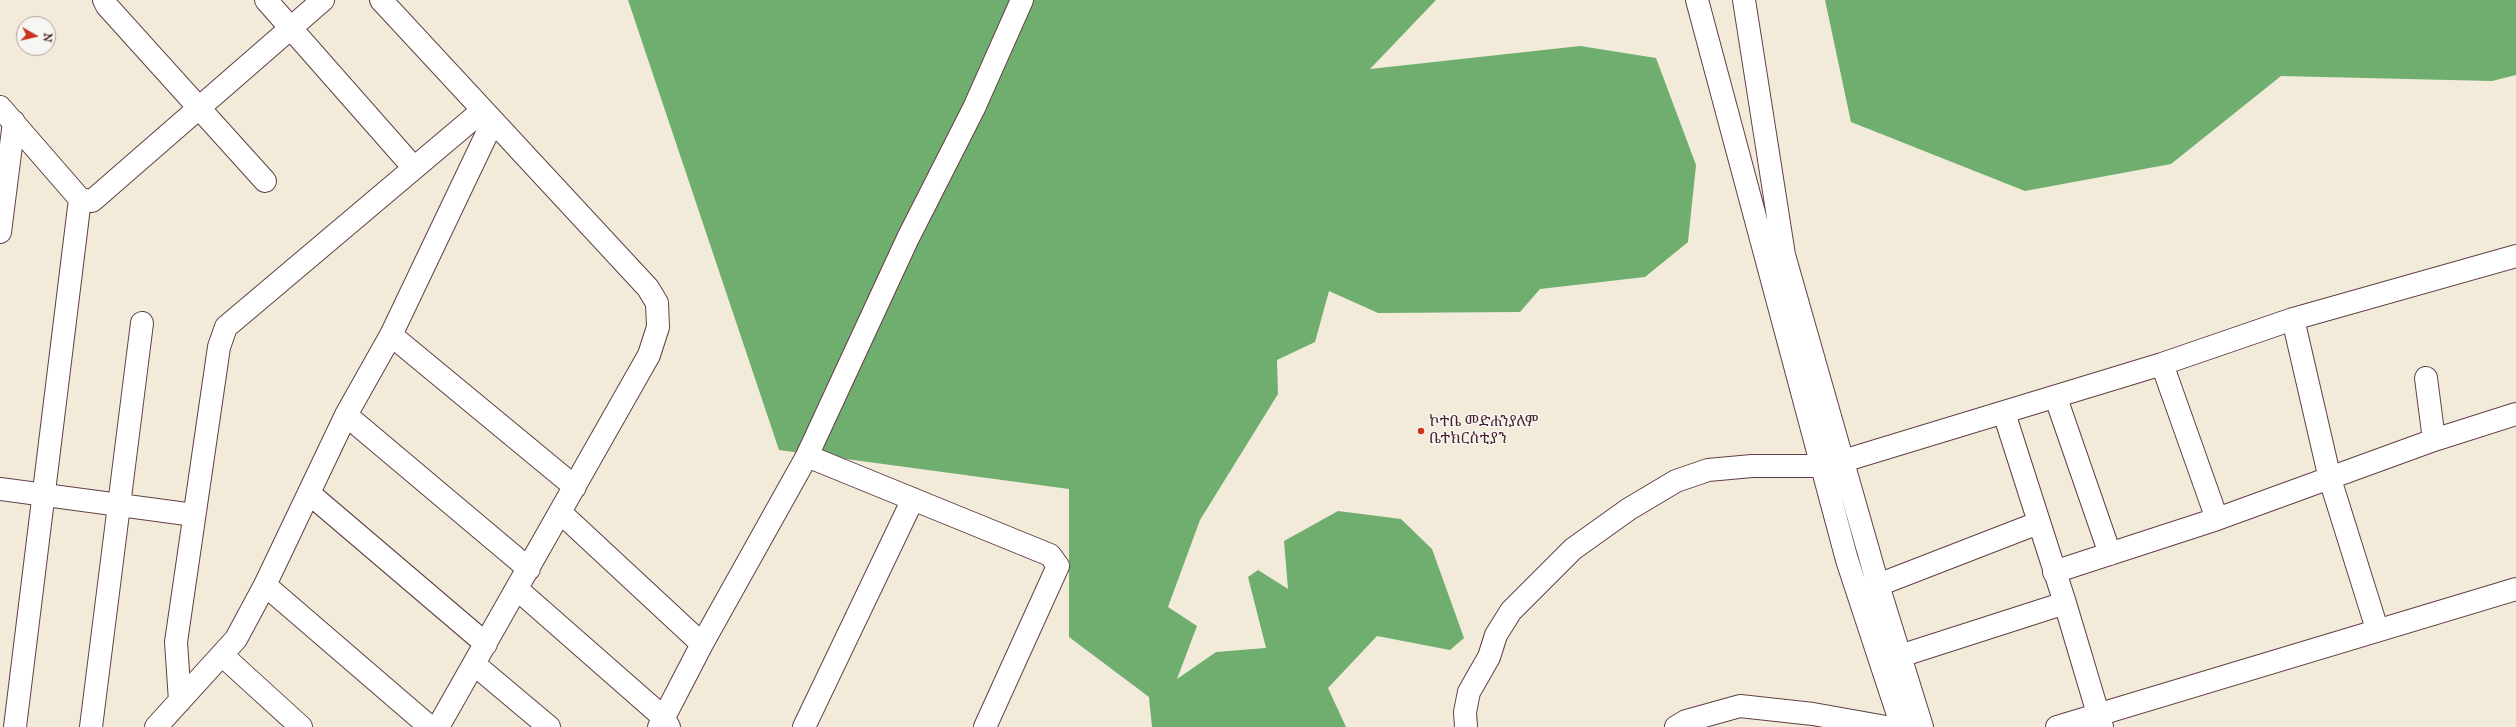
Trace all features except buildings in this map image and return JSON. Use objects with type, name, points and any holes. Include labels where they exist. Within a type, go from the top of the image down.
[{"type":"street","points":[[104,0],[107,6],[265,181]]},
{"type":"street","points":[[266,0],[414,168]]},
{"type":"street","points":[[7,115],[80,199],[92,201],[323,0]]},
{"type":"street","points":[[381,0],[648,288],[657,303],[658,326],[649,355],[561,513],[438,727]]},
{"type":"street","points":[[517,589],[664,724],[702,644],[807,456],[908,238],[974,108],[1022,0]]},
{"type":"street","points":[[1697,0],[1776,258],[1805,365],[1821,466],[1847,560],[1902,727]]},
{"type":"street","points":[[1744,0],[1776,258]]},
{"type":"street","points":[[0,232],[7,115]]},
{"type":"street","points":[[180,701],[176,642],[218,347],[226,327],[414,168],[488,116]]},
{"type":"street","points":[[156,727],[236,639],[265,586],[310,494],[346,414],[391,335],[488,116]]},
{"type":"street","points":[[15,727],[80,199]]},
{"type":"street","points":[[1466,727],[1465,712],[1469,692],[1489,657],[1496,635],[1511,611],[1573,549],[1629,509],[1676,481],[1708,470],[1752,466],[1821,466],[1843,461],[2056,398],[2162,364],[2293,319],[2516,256]]},
{"type":"street","points":[[2293,319],[2330,479],[2377,629]]},
{"type":"street","points":[[91,727],[142,323]]},
{"type":"street","points":[[391,335],[575,487]]},
{"type":"street","points":[[2162,364],[2217,519]]},
{"type":"street","points":[[1805,365],[1843,461],[1878,585],[1922,727]]},
{"type":"street","points":[[2426,378],[2434,440]]},
{"type":"street","points":[[2056,398],[2110,554]]},
{"type":"street","points":[[2004,413],[2101,721]]},
{"type":"street","points":[[346,414],[529,569]]},
{"type":"street","points":[[2054,572],[2217,519],[2434,440],[2516,414]]},
{"type":"street","points":[[807,456],[1050,555],[1058,566],[984,727]]},
{"type":"street","points":[[0,489],[194,515]]},
{"type":"street","points":[[310,494],[486,644]]},
{"type":"street","points":[[804,727],[913,499]]},
{"type":"street","points":[[561,513],[702,644]]},
{"type":"street","points":[[1878,585],[2038,523]]},
{"type":"street","points":[[265,586],[430,727]]},
{"type":"street","points":[[2057,727],[2101,721],[2377,629],[2516,589]]},
{"type":"street","points":[[1900,656],[2065,603]]},
{"type":"street","points":[[222,655],[301,727]]},
{"type":"street","points":[[474,664],[549,727]]},
{"type":"street","points":[[1676,727],[1686,721],[1740,706],[1813,714],[1886,727]]},
{"type":"green space","points":[[628,0],[1436,0],[1370,69],[1580,46],[1656,58],[1696,165],[1688,242],[1645,277],[1540,289],[1520,312],[1378,313],[1329,291],[1315,342],[1277,360],[1278,394],[1200,520],[1168,607],[1197,626],[1177,679],[1216,652],[1266,648],[1248,577],[1258,570],[1288,589],[1284,541],[1338,511],[1401,519],[1432,549],[1464,638],[1450,650],[1377,636],[1328,688],[1346,727],[1152,727],[1149,697],[1069,637],[1069,489],[779,450]]},
{"type":"green space","points":[[1825,0],[2516,0],[2516,75],[2492,81],[2281,76],[2171,164],[2025,191],[1851,122]]},
{"type":"place","name":"ኮተቤ መድሐንያለም ቤተክርስቲያን","points":[[1421,431]]}]
